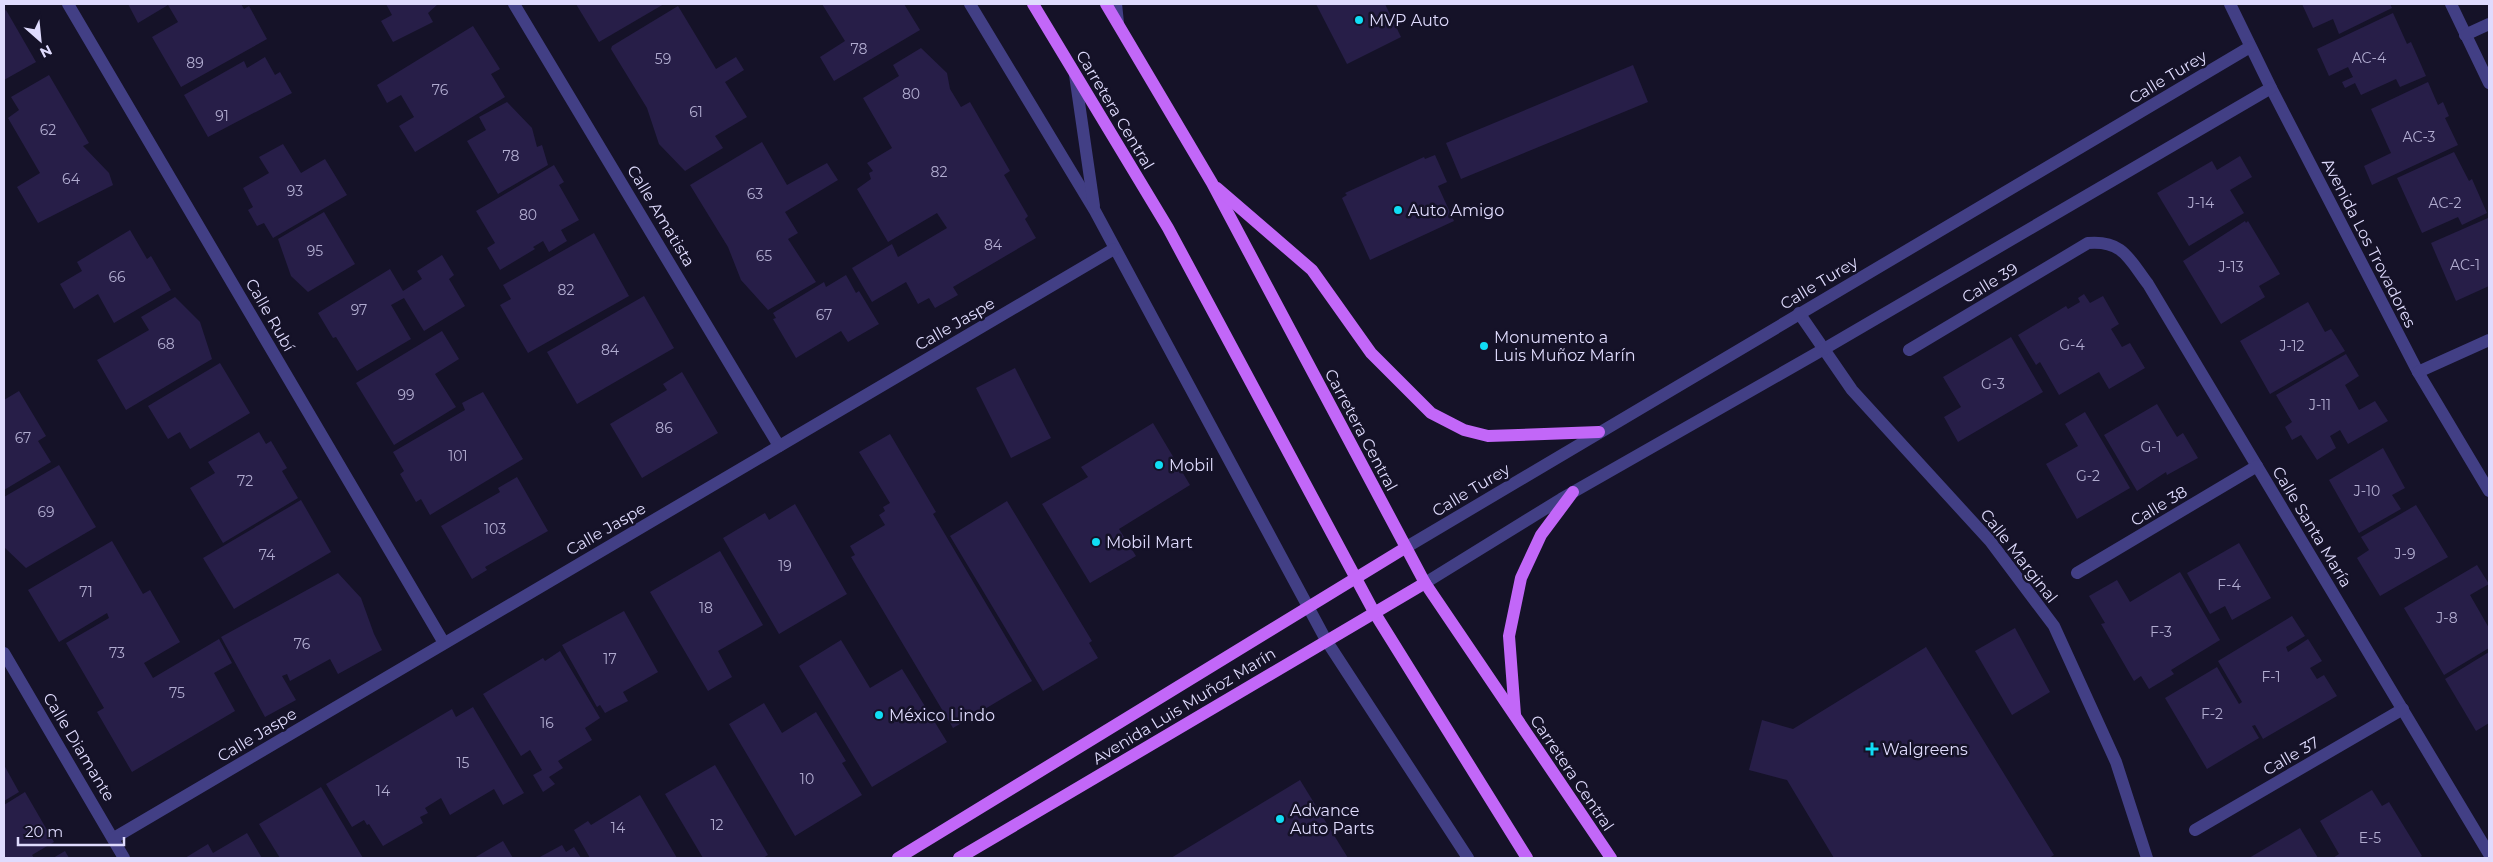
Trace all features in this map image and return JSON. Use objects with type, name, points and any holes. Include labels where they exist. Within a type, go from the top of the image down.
[{"type":"main road","name":"Carretera Central","points":[[1033,4],[1168,228],[1374,612],[1527,858]]},
{"type":"main road","name":"Carretera Central","points":[[1106,4],[1212,183],[1425,583],[1611,858]]},
{"type":"main road","points":[[1212,183],[1312,270],[1371,354],[1430,413],[1464,430],[1488,436],[1599,432]]},
{"type":"main road","points":[[1515,718],[1510,636],[1521,578],[1540,535],[1573,492]]},
{"type":"main road","points":[[898,858],[1405,548]]},
{"type":"main road","name":"Avenida Luis Muñoz Marín","points":[[959,858],[1425,583]]},
{"type":"street","name":"Calle Rubí","points":[[68,4],[444,643]]},
{"type":"street","name":"Calle Amatista","points":[[514,4],[779,446]]},
{"type":"street","points":[[970,4],[1095,211],[1326,640],[1468,858]]},
{"type":"street","points":[[1116,4],[1118,23]]},
{"type":"street","name":"Avenida Los Trovadores","points":[[2230,4],[2250,47],[2418,372],[2489,491]]},
{"type":"street","points":[[2451,4],[2489,83]]},
{"type":"street","points":[[2465,35],[2489,24]]},
{"type":"street","name":"Calle Turey","points":[[1405,548],[2250,47]]},
{"type":"street","points":[[1075,75],[1095,211]]},
{"type":"street","points":[[1425,583],[1573,492],[1824,349],[2271,88]]},
{"type":"street","name":"Calle Santa María","points":[[2088,243],[2104,242],[2122,249],[2148,284],[2489,854]]},
{"type":"street","name":"Calle 39","points":[[1909,350],[2088,243]]},
{"type":"street","name":"Calle Jaspe","points":[[114,838],[1114,249]]},
{"type":"street","name":"Calle Marginal","points":[[1799,313],[1852,390],[1990,541],[2054,626],[2116,762],[2147,856]]},
{"type":"street","points":[[2418,372],[2489,340]]},
{"type":"street","name":"Calle 38","points":[[2077,573],[2257,466]]},
{"type":"street","name":"Calle Diamante","points":[[4,653],[124,858]]},
{"type":"street","name":"Calle 37","points":[[2195,830],[2403,709]]},
{"type":"building","points":[[128,4],[241,4],[244,9],[249,6],[267,39],[181,87],[152,37],[178,22],[168,5],[138,23]]},
{"type":"building","points":[[386,4],[438,4],[428,13],[433,22],[393,42],[381,21],[392,15]]},
{"type":"building","points":[[576,4],[664,4],[599,42]]},
{"type":"building","points":[[822,4],[904,4],[920,30],[834,81],[820,57],[845,41]]},
{"type":"building","name":"MVP Auto","points":[[1316,4],[1385,4],[1401,37],[1347,64]]},
{"type":"building","points":[[2302,4],[2390,4],[2392,8],[2339,34],[2333,19],[2313,28]]},
{"type":"building","points":[[678,6],[716,69],[736,57],[744,70],[725,82],[747,117],[715,136],[723,148],[685,171],[659,144],[647,108],[611,49],[612,46]]},
{"type":"building","points":[[6,10],[36,62],[4,80],[4,11]]},
{"type":"building","points":[[2393,13],[2407,44],[2411,42],[2426,76],[2400,87],[2396,79],[2361,95],[2355,83],[2345,88],[2342,82],[2353,77],[2348,67],[2329,76],[2317,49]]},
{"type":"building","points":[[473,26],[500,69],[491,74],[505,97],[415,152],[399,126],[414,117],[401,95],[387,103],[377,85]]},
{"type":"building","points":[[921,48],[947,73],[950,89],[961,107],[970,102],[1010,171],[1004,175],[1028,216],[1025,219],[1036,238],[953,287],[958,295],[935,308],[929,298],[918,304],[906,282],[872,302],[852,268],[892,244],[898,257],[947,228],[937,213],[888,242],[857,189],[871,179],[869,173],[873,171],[867,163],[892,148],[863,98],[899,76],[893,65]]},
{"type":"building","points":[[265,57],[275,75],[280,72],[292,93],[208,137],[184,95],[244,61],[247,68]]},
{"type":"building","points":[[1633,65],[1648,102],[1461,179],[1446,143]]},
{"type":"building","points":[[49,75],[89,143],[83,146],[109,173],[113,185],[38,223],[17,187],[40,173],[8,118],[19,110],[11,97]]},
{"type":"building","points":[[2428,82],[2438,105],[2443,102],[2449,116],[2445,118],[2458,145],[2372,185],[2364,166],[2391,153],[2371,109]]},
{"type":"building","points":[[507,102],[532,128],[537,147],[542,145],[548,165],[498,194],[467,141],[486,130],[479,117]]},
{"type":"building","points":[[762,142],[787,185],[827,163],[838,180],[785,212],[798,233],[788,239],[816,282],[768,310],[741,280],[728,247],[690,185]]},
{"type":"building","points":[[283,144],[301,173],[325,159],[347,195],[273,238],[264,223],[257,226],[248,210],[253,207],[243,188],[269,173],[259,157]]},
{"type":"building","points":[[2454,152],[2469,181],[2472,179],[2487,213],[2462,225],[2458,217],[2422,233],[2397,178]]},
{"type":"building","name":"Auto Amigo","points":[[1435,155],[1447,182],[1438,186],[1454,221],[1370,260],[1342,198],[1347,195],[1345,193],[1424,157],[1425,159]]},
{"type":"building","points":[[2240,156],[2252,177],[2230,190],[2244,213],[2189,246],[2157,193],[2212,161],[2217,170]]},
{"type":"building","points":[[554,165],[564,182],[559,185],[579,220],[561,230],[567,241],[549,252],[543,241],[533,247],[535,249],[500,270],[487,248],[495,243],[476,211]]},
{"type":"building","points":[[324,212],[355,264],[308,292],[291,276],[278,239]]},
{"type":"building","points":[[2488,218],[2489,286],[2456,301],[2431,243]]},
{"type":"building","points":[[2245,221],[2246,223],[2248,221],[2280,274],[2259,286],[2265,297],[2221,324],[2183,261]]},
{"type":"building","points":[[130,230],[147,259],[151,256],[171,290],[114,323],[98,294],[74,309],[60,284],[82,271],[77,262]]},
{"type":"building","points":[[594,233],[629,296],[528,353],[500,305],[511,299],[503,285]]},
{"type":"building","points":[[442,255],[454,275],[449,279],[465,306],[424,331],[404,298],[391,305],[411,339],[357,371],[336,337],[333,338],[318,313],[390,269],[403,291],[422,279],[417,271]]},
{"type":"building","points":[[846,275],[856,293],[859,291],[879,324],[848,342],[841,331],[796,358],[773,319],[776,318],[773,313],[824,282],[826,287]]},
{"type":"building","points":[[2084,294],[2090,303],[2103,296],[2119,324],[2111,329],[2122,347],[2130,343],[2145,368],[2109,389],[2099,372],[2059,395],[2040,362],[2036,365],[2018,335],[2066,306],[2068,309],[2080,302],[2078,298]]},
{"type":"building","points":[[644,296],[674,348],[577,404],[547,352]]},
{"type":"building","points":[[175,297],[200,322],[212,359],[126,410],[97,360],[149,330],[141,317]]},
{"type":"building","points":[[2308,302],[2325,332],[2331,329],[2345,351],[2270,394],[2240,341]]},
{"type":"building","points":[[442,331],[459,359],[435,374],[456,407],[394,445],[356,383]]},
{"type":"building","points":[[2011,337],[2043,392],[1958,442],[1944,417],[1961,407],[1943,377]]},
{"type":"building","points":[[2346,354],[2359,376],[2345,385],[2359,410],[2375,401],[2388,421],[2348,444],[2340,430],[2330,436],[2336,448],[2317,460],[2301,435],[2292,440],[2285,427],[2292,422],[2276,395]]},
{"type":"building","points":[[220,363],[250,413],[190,449],[180,432],[168,439],[148,406]]},
{"type":"building","points":[[1015,368],[1051,438],[1011,458],[976,388]]},
{"type":"building","points":[[682,372],[718,433],[642,478],[610,424],[667,390],[663,384]]},
{"type":"building","points":[[19,391],[46,436],[38,441],[51,462],[4,490],[4,400]]},
{"type":"building","points":[[483,392],[523,459],[430,515],[421,499],[416,502],[400,474],[404,471],[393,452],[465,410],[462,403]]},
{"type":"building","points":[[2157,404],[2177,437],[2183,433],[2198,458],[2167,475],[2166,472],[2137,491],[2104,435]]},
{"type":"building","points":[[2085,412],[2130,488],[2077,519],[2046,464],[2078,446],[2065,424]]},
{"type":"building","points":[[1153,423],[1190,485],[1119,529],[1136,556],[1090,583],[1042,504],[1088,477],[1081,467]]},
{"type":"building","points":[[259,432],[266,444],[271,441],[287,468],[282,471],[298,498],[223,543],[190,488],[215,473],[208,462]]},
{"type":"building","points":[[890,434],[936,512],[933,514],[1032,681],[953,728],[851,557],[855,555],[850,546],[885,525],[879,515],[885,511],[883,507],[890,503],[859,452]]},
{"type":"building","points":[[2383,448],[2405,488],[2392,495],[2401,509],[2359,533],[2329,480]]},
{"type":"building","points":[[59,465],[96,527],[26,568],[4,547],[4,497]]},
{"type":"building","points":[[517,477],[548,531],[485,567],[487,570],[472,579],[441,526],[500,492],[498,488]]},
{"type":"building","points":[[301,500],[331,552],[234,609],[203,558]]},
{"type":"building","points":[[1007,501],[1092,641],[1089,643],[1098,658],[1043,691],[950,536]]},
{"type":"building","points":[[795,504],[847,594],[779,634],[723,538],[765,513],[769,520]]},
{"type":"building","points":[[2416,505],[2448,557],[2380,596],[2357,558],[2369,550],[2361,537]]},
{"type":"building","points":[[112,541],[143,594],[150,590],[180,642],[144,663],[153,678],[219,639],[232,663],[214,673],[235,711],[132,772],[97,712],[104,708],[66,643],[109,618],[107,613],[59,642],[28,590]]},
{"type":"building","points":[[2239,543],[2271,598],[2232,620],[2225,606],[2210,614],[2187,573]]},
{"type":"building","points":[[720,551],[763,625],[718,651],[732,677],[708,691],[650,592]]},
{"type":"building","points":[[2477,565],[2489,584],[2470,595],[2489,628],[2489,648],[2444,675],[2404,608]]},
{"type":"building","points":[[2180,572],[2220,640],[2171,670],[2174,674],[2149,689],[2141,676],[2134,681],[2101,624],[2105,623],[2089,596],[2117,580],[2130,602]]},
{"type":"building","points":[[338,573],[361,598],[382,650],[338,674],[330,659],[290,681],[287,674],[282,676],[296,700],[265,717],[221,637]]},
{"type":"building","points":[[624,611],[658,672],[623,692],[628,701],[605,713],[600,705],[597,707],[562,645]]},
{"type":"building","points":[[2292,616],[2305,636],[2286,647],[2288,652],[2308,639],[2322,661],[2310,668],[2317,679],[2324,675],[2337,696],[2263,739],[2255,725],[2252,726],[2259,738],[2207,769],[2165,698],[2217,667],[2239,704],[2242,702],[2218,661]]},
{"type":"building","points":[[2015,628],[2050,692],[2012,715],[1975,651]]},
{"type":"building","name":"México Lindo","points":[[841,640],[870,688],[902,669],[947,742],[872,787],[799,666]]},
{"type":"building","name":"Walgreens","points":[[1926,647],[2054,855],[2049,858],[1834,858],[1787,780],[1749,770],[1762,720],[1793,729]]},
{"type":"building","points":[[560,651],[600,718],[585,728],[592,740],[558,761],[563,768],[549,777],[555,784],[543,792],[533,775],[542,770],[530,750],[521,756],[483,694],[543,658],[545,661]]},
{"type":"building","points":[[2489,652],[2489,723],[2476,731],[2445,679]]},
{"type":"building","points":[[764,703],[782,733],[816,712],[846,761],[842,763],[862,795],[795,836],[729,724]]},
{"type":"building","points":[[473,707],[524,793],[503,805],[494,789],[450,815],[441,798],[425,808],[428,813],[420,817],[423,823],[383,846],[369,824],[367,825],[364,820],[352,827],[326,784],[452,709],[456,717]]},
{"type":"building","points":[[4,765],[19,792],[4,801]]},
{"type":"building","points":[[715,765],[768,855],[763,858],[703,858],[665,794]]},
{"type":"building","name":"Advance Auto Parts","points":[[1300,780],[1348,858],[1171,858]]},
{"type":"building","points":[[321,787],[363,858],[280,858],[259,824]]},
{"type":"building","points":[[2372,790],[2382,806],[2389,802],[2422,856],[2418,858],[2333,858],[2339,854],[2320,821]]},
{"type":"building","points":[[25,792],[54,842],[32,855],[34,858],[4,858],[4,805]]},
{"type":"building","points":[[640,795],[677,858],[590,858],[574,830],[588,821],[591,825]]},
{"type":"building","points":[[2300,828],[2318,858],[2249,858]]},
{"type":"building","points":[[247,833],[262,858],[185,858],[208,844],[213,853]]},
{"type":"building","points":[[503,841],[513,858],[474,858]]},
{"type":"building","points":[[562,845],[566,852],[574,847],[581,858],[538,858]]},
{"type":"building","points":[[65,851],[69,858],[53,858]]},
{"type":"place","name":"MVP Auto","points":[[1359,20]]},
{"type":"place","name":"Auto Amigo","points":[[1398,210]]},
{"type":"place","name":"Monumento a Luis Muñoz Marín","points":[[1484,346]]},
{"type":"place","name":"Mobil","points":[[1159,465]]},
{"type":"place","name":"Mobil Mart","points":[[1096,542]]},
{"type":"place","name":"México Lindo","points":[[879,715]]},
{"type":"place","name":"Walgreens","points":[[1872,749]]},
{"type":"place","name":"Advance Auto Parts","points":[[1280,819]]}]
